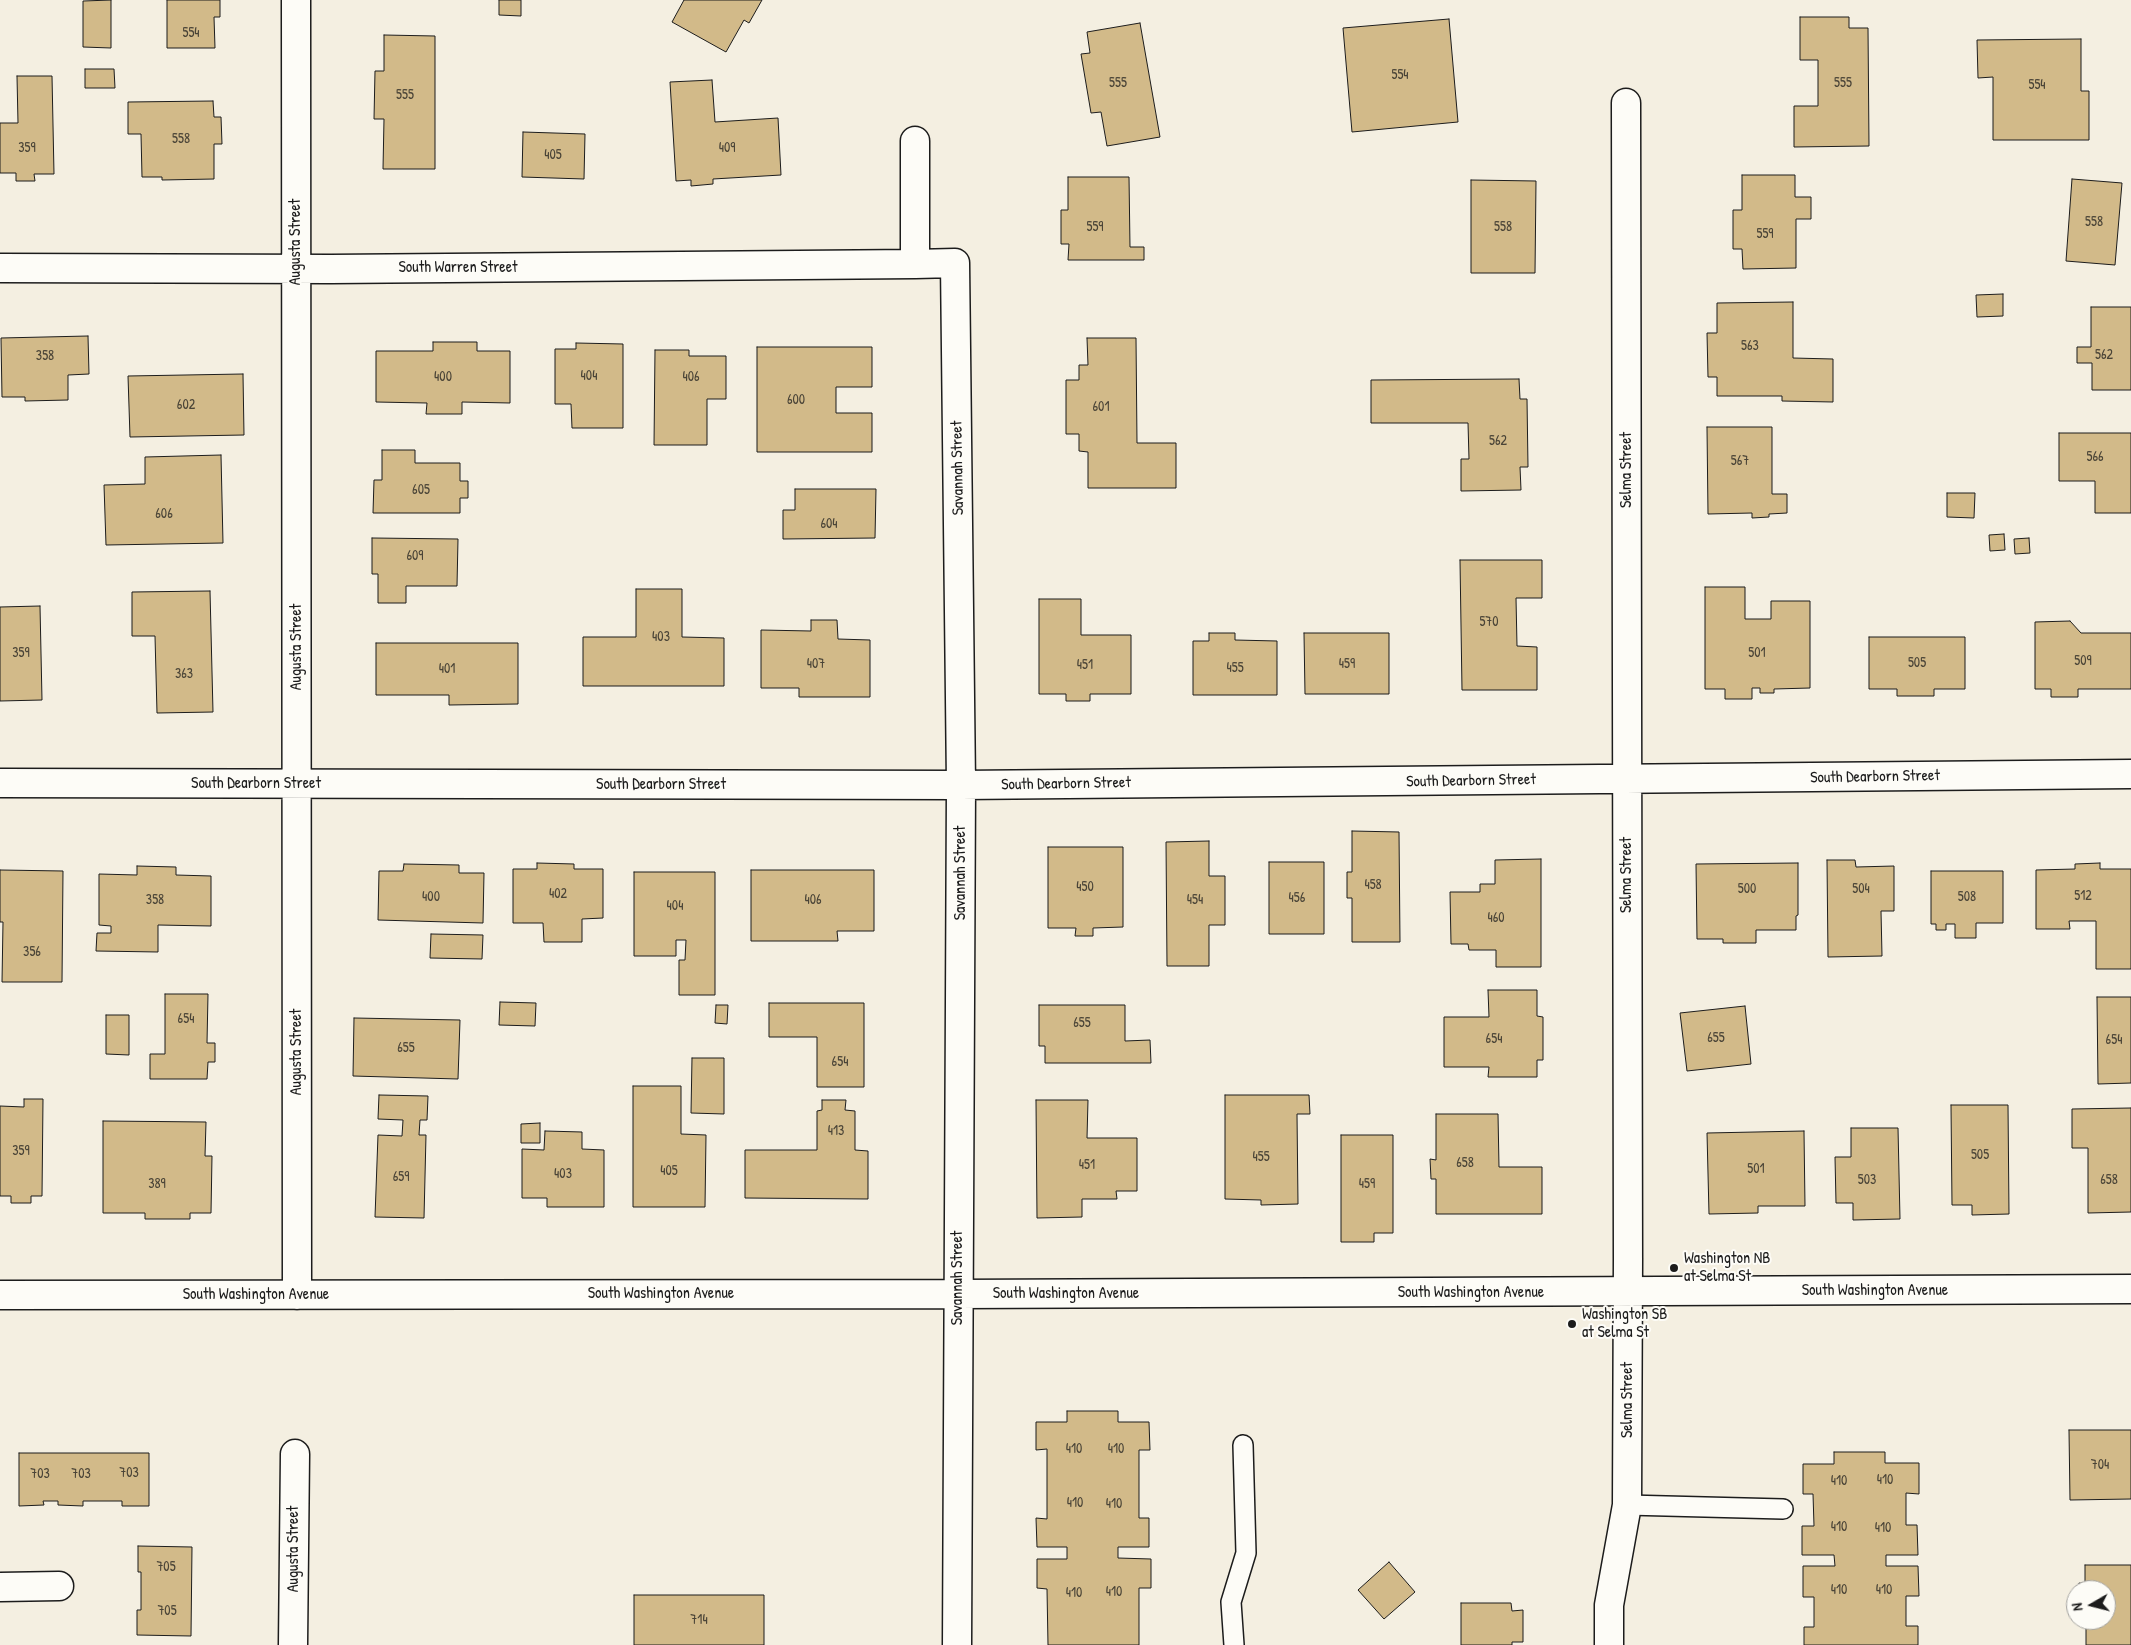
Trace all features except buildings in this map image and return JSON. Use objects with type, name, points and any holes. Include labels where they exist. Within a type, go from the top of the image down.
[{"type":"street","name":"Augusta Street","points":[[296,0],[298,1295]]},
{"type":"street","name":"Selma Street","points":[[1609,1645],[1609,1605],[1627,1505],[1626,103]]},
{"type":"street","points":[[915,141],[915,264]]},
{"type":"street","name":"South Warren Street","points":[[0,268],[296,269],[915,264]]},
{"type":"street","name":"Savannah Street","points":[[915,264],[955,264],[961,785],[956,1645]]},
{"type":"street","name":"South Dearborn Street","points":[[0,783],[961,785],[2131,774]]},
{"type":"street","name":"South Washington Avenue","points":[[0,1295],[958,1294],[2131,1289]]},
{"type":"street","name":"Augusta Street","points":[[294,1645],[295,1454]]},
{"type":"street","points":[[0,1587],[59,1586]]},
{"type":"lane","points":[[1234,1645],[1231,1602],[1246,1553],[1243,1445]]},
{"type":"lane","points":[[1627,1505],[1783,1509]]},
{"type":"place","name":"Washington NB at Selma St","points":[[1674,1268]]},
{"type":"place","name":"Washington SB at Selma St","points":[[1572,1324]]}]
